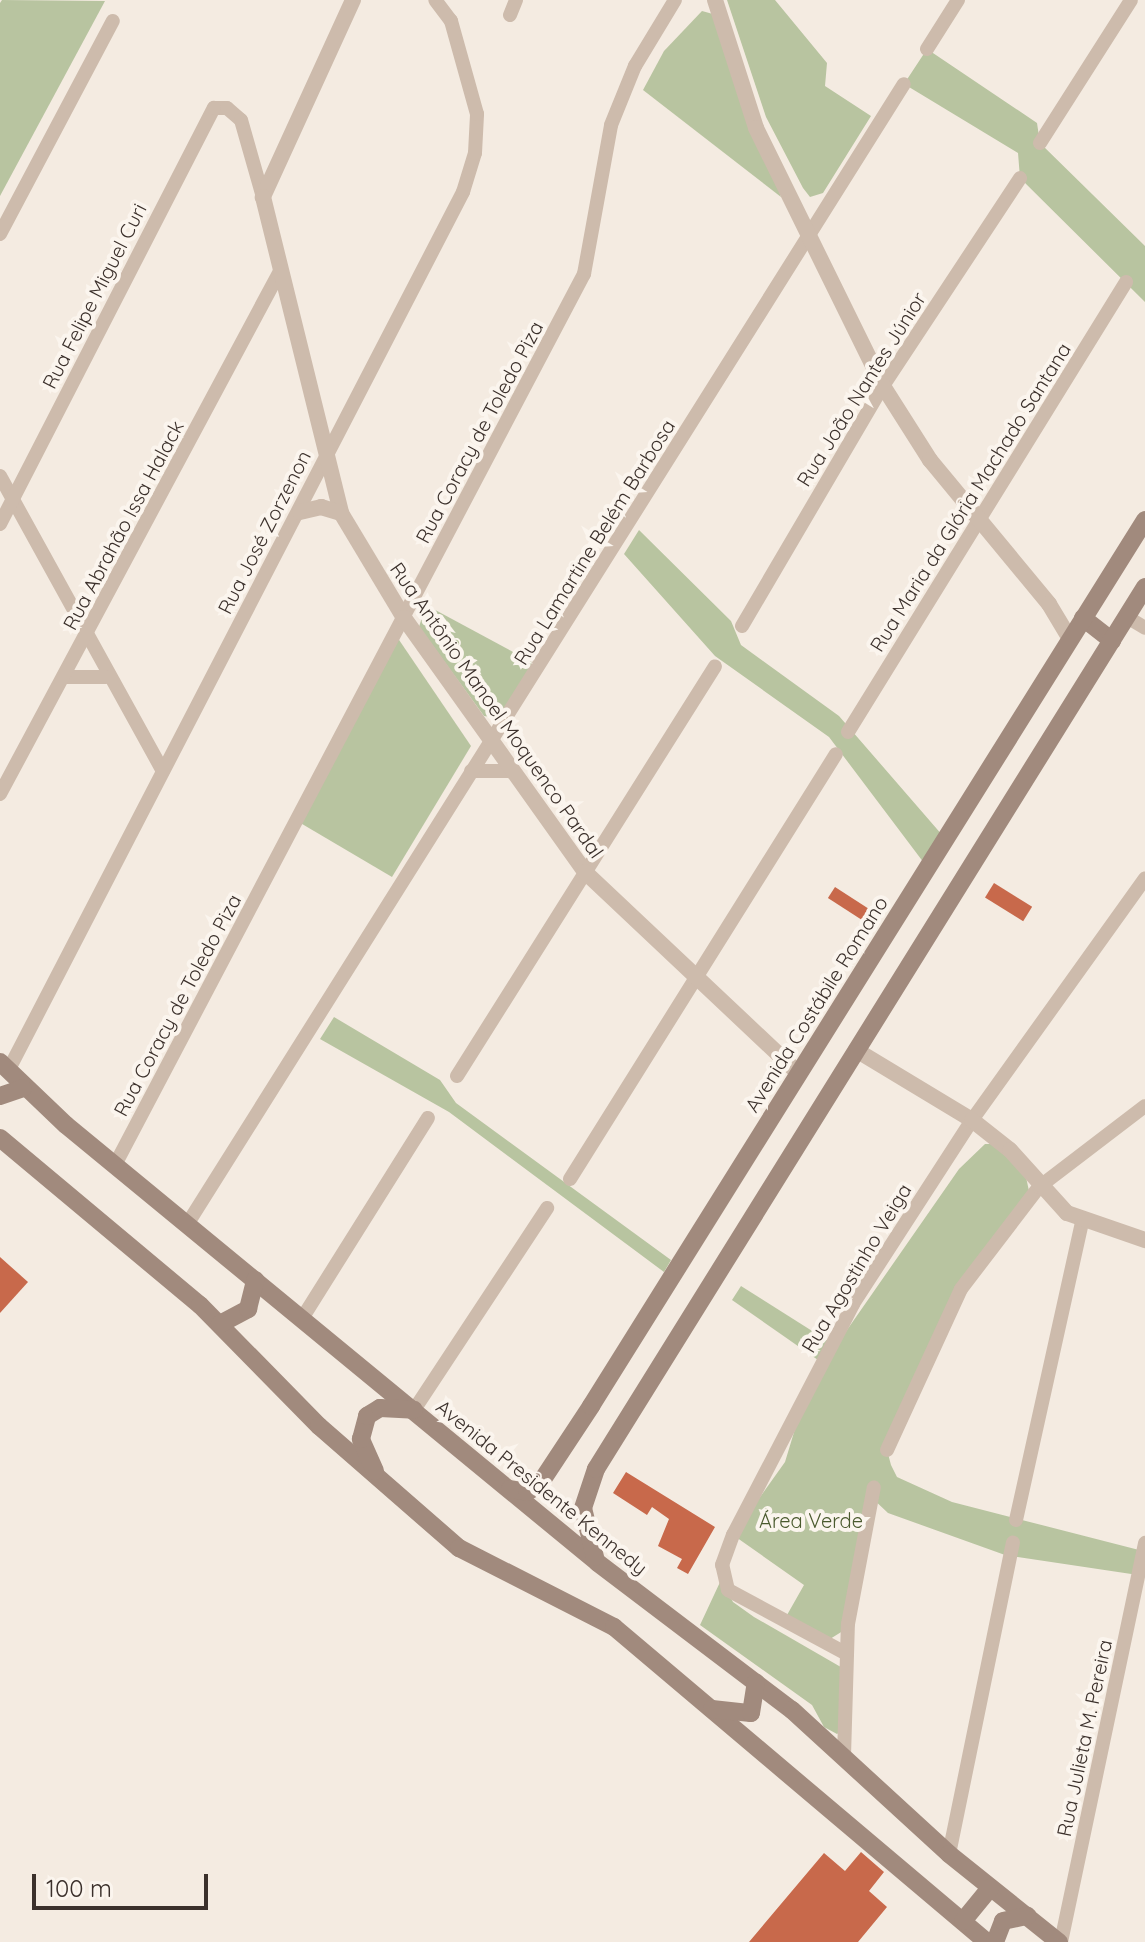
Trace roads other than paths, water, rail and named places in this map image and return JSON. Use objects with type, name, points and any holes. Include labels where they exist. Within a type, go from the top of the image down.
[{"type":"main road","name":"Avenida Costábile Romano","points":[[510,1489],[527,1492],[539,1485],[680,1267],[797,1072],[937,856],[1145,520]]},
{"type":"main road","points":[[598,1563],[586,1537],[585,1489],[1145,587]]},
{"type":"main road","points":[[1083,618],[1112,641]]},
{"type":"main road","points":[[937,856],[966,874]]},
{"type":"main road","name":"Avenida Presidente Kennedy","points":[[4,1066],[23,1088],[598,1563],[756,1682],[844,1756],[949,1854],[1060,1942]]},
{"type":"main road","points":[[0,1096],[23,1088]]},
{"type":"main road","points":[[0,1138],[220,1324],[319,1426],[459,1548],[614,1627],[987,1942]]},
{"type":"main road","points":[[680,1267],[707,1289]]},
{"type":"main road","points":[[220,1324],[248,1309],[255,1280]]},
{"type":"main road","points":[[375,1473],[361,1439],[367,1416],[380,1408],[414,1410]]},
{"type":"main road","points":[[710,1708],[751,1713],[756,1682]]},
{"type":"main road","points":[[963,1921],[990,1888]]},
{"type":"main road","points":[[995,1942],[1003,1921],[1027,1916]]},
{"type":"street","points":[[263,197],[353,0]]},
{"type":"street","name":"Rua José Zorzenon","points":[[4,1066],[300,512],[326,454],[463,192],[475,153],[477,114],[467,67],[451,21],[435,0]]},
{"type":"street","points":[[510,15],[516,0]]},
{"type":"street","name":"Rua Coracy de Toledo Piza","points":[[116,1163],[584,274],[611,125],[635,66],[675,0]]},
{"type":"street","points":[[715,0],[756,128],[806,241],[883,386],[978,521],[1049,604],[1070,639]]},
{"type":"street","points":[[927,49],[958,0]]},
{"type":"street","points":[[1040,143],[1131,0]]},
{"type":"street","points":[[0,234],[113,21]]},
{"type":"street","name":"Rua Lamartine Belém Barbosa","points":[[188,1223],[904,84]]},
{"type":"street","name":"Rua Felipe Miguel Curi","points":[[0,524],[210,113],[221,106],[235,112]]},
{"type":"street","name":"Rua Antônio Manoel Moquenco Pardal","points":[[235,112],[263,197],[279,273],[341,513],[404,618],[585,872],[797,1072]]},
{"type":"street","name":"Rua João Nantes Júnior","points":[[742,626],[883,386],[1020,178]]},
{"type":"street","name":"Rua Abrahão Issa Halack","points":[[0,794],[86,639],[279,273]]},
{"type":"street","name":"Rua Maria da Glória Machado Santana","points":[[848,732],[1126,282]]},
{"type":"street","points":[[0,476],[106,677],[163,771]]},
{"type":"street","points":[[300,512],[321,507],[341,513]]},
{"type":"street","points":[[1049,604],[1083,618]]},
{"type":"street","points":[[1127,617],[1145,628]]},
{"type":"street","points":[[457,1076],[715,666]]},
{"type":"street","points":[[65,677],[106,677]]},
{"type":"street","points":[[570,1179],[836,754]]},
{"type":"street","points":[[471,771],[513,771]]},
{"type":"street","name":"Rua Agostinho Veiga","points":[[847,1654],[728,1590],[722,1565],[790,1417],[853,1304],[972,1120],[1145,878]]},
{"type":"street","points":[[856,1050],[972,1120],[1010,1150],[1039,1187],[1082,1223],[1145,1240]]},
{"type":"street","points":[[887,1450],[961,1289],[1039,1187],[1145,1106]]},
{"type":"street","points":[[303,1317],[428,1118]]},
{"type":"street","points":[[414,1410],[547,1208]]},
{"type":"street","points":[[1016,1520],[1082,1223]]},
{"type":"street","points":[[844,1756],[847,1654],[874,1487]]},
{"type":"street","points":[[949,1854],[1013,1543]]},
{"type":"street","name":"Rua Julieta M. Pereira","points":[[1060,1942],[1145,1543]]},
{"type":"park label","name":"Área Verde","points":[[811,1520]]}]
